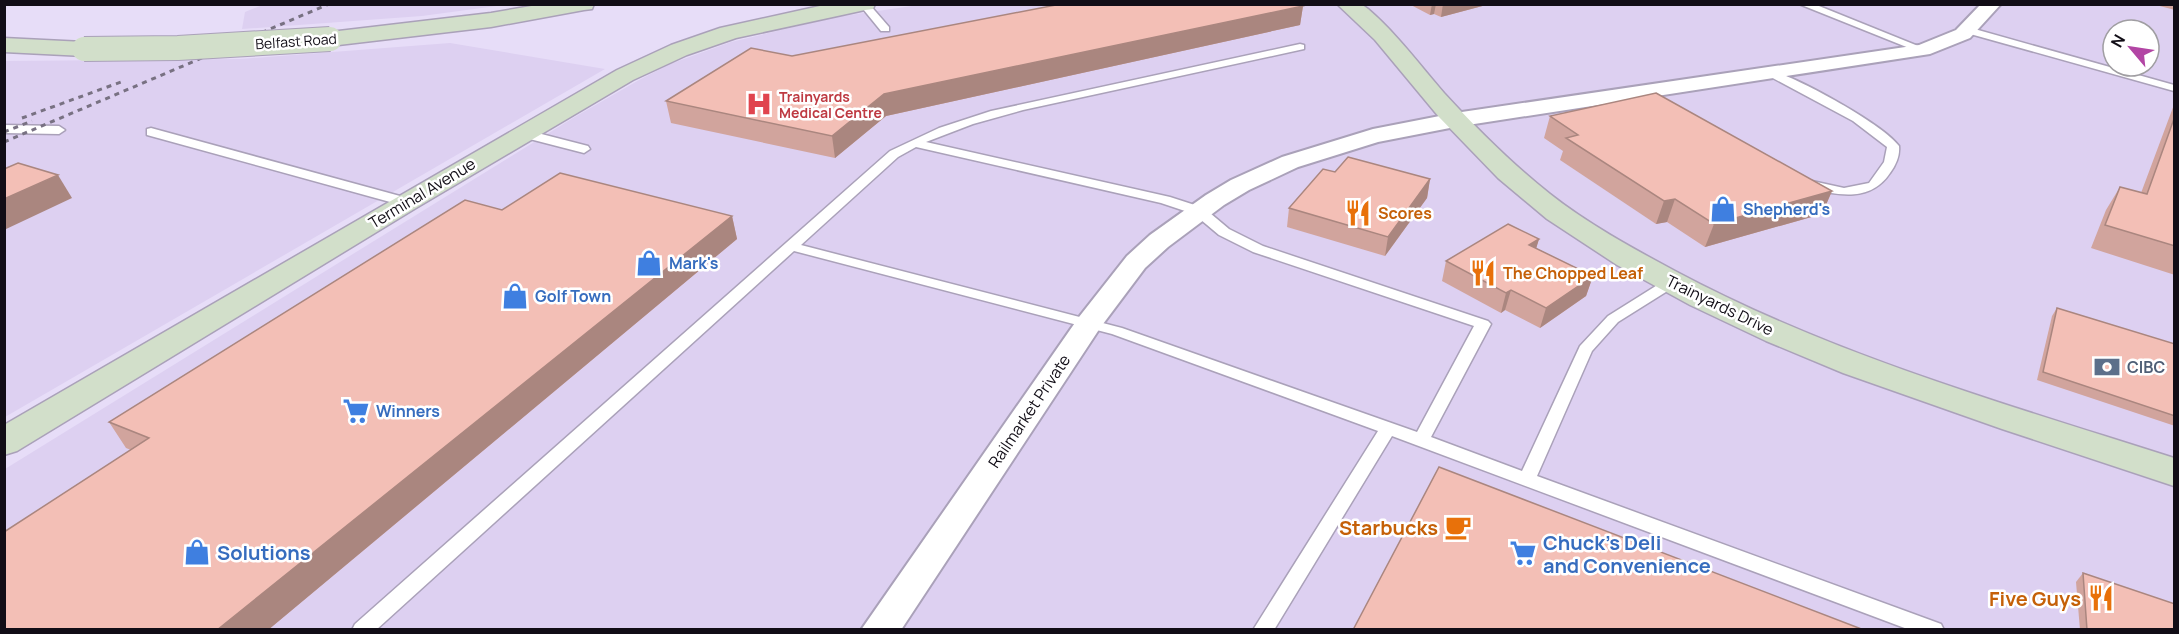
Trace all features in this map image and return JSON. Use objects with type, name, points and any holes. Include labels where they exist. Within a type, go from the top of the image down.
[{"type":"street","name":"Belfast Road","points":[[4,45],[84,49],[199,47],[330,39],[491,20],[584,4]]},
{"type":"street","name":"Trainyards Drive","points":[[1347,4],[1381,32],[1455,120],[1498,163],[1557,212],[1672,282],[1753,323],[1846,361],[2175,472]]},
{"type":"street","name":"Railmarket Private","points":[[880,630],[1089,323],[1136,262],[1199,212],[1240,185],[1314,153],[1373,136],[1455,120],[1649,98],[1773,74],[1923,50],[1954,39],[1967,30],[1992,4]]},
{"type":"street","name":"Terminal Avenue","points":[[4,442],[522,133],[625,75],[703,41],[782,20],[864,5]]},
{"type":"lane","points":[[1804,4],[1923,50]]},
{"type":"lane","points":[[864,5],[885,29]]},
{"type":"lane","points":[[1967,30],[2175,88]]},
{"type":"lane","points":[[362,630],[894,154],[954,124],[1300,47]]},
{"type":"lane","points":[[1773,74],[1872,128],[1889,140],[1894,148],[1893,156],[1873,186],[1858,191],[1844,192],[1799,181]]},
{"type":"lane","points":[[4,129],[60,130]]},
{"type":"lane","points":[[151,132],[406,202]]},
{"type":"lane","points":[[522,133],[584,149]]},
{"type":"lane","points":[[913,143],[1095,183],[1199,212],[1224,232],[1258,249],[1483,324],[1421,440]]},
{"type":"lane","points":[[789,246],[1089,323],[1173,350],[1934,630]]},
{"type":"lane","points":[[1527,479],[1576,368],[1595,336],[1613,319],[1672,282]]},
{"type":"lane","points":[[1263,630],[1388,428]]},
{"type":"shaded area","points":[[265,4],[504,5],[422,16],[242,29],[245,12]]},
{"type":"shaded area","points":[[919,5],[2174,5],[2174,629],[5,630],[5,469],[573,118],[670,64],[731,42],[836,17]]},
{"type":"shaded area","points":[[450,43],[605,69],[5,417],[5,61],[240,59]]},
{"type":"building","points":[[1061,4],[1300,4],[1303,6],[884,94],[832,136],[666,101],[751,48],[792,56]]},
{"type":"building","points":[[1656,93],[1832,191],[1714,224],[1675,199],[1664,201],[1566,138],[1578,135],[1550,116]]},
{"type":"building","points":[[2175,116],[2175,246],[2105,225],[2120,187],[2147,194]]},
{"type":"building","name":"Scores","points":[[1348,157],[1430,179],[1388,237],[1289,208],[1323,169],[1335,172]]},
{"type":"building","points":[[18,163],[58,175],[4,199],[4,169]]},
{"type":"building","points":[[560,173],[732,216],[217,630],[4,630],[4,532],[149,438],[109,422],[465,200],[502,210]]},
{"type":"building","points":[[1508,224],[1539,239],[1529,245],[1593,276],[1546,308],[1511,290],[1506,293],[1446,261]]},
{"type":"building","name":"CIBC","points":[[2057,308],[2175,344],[2175,416],[2043,372]]},
{"type":"building","points":[[1439,467],[1864,630],[1353,630]]},
{"type":"building","name":"Five Guys","points":[[2083,573],[2175,604],[2175,630],[2087,630]]},
{"type":"railway","points":[[4,142],[329,4]]},
{"type":"railway","points":[[22,118],[121,82]]},
{"type":"railway","points":[[4,132],[32,121]]},
{"type":"place","name":"Trainyards Medical Centre","points":[[759,104]]},
{"type":"place","name":"Shepherd's","points":[[1723,209]]},
{"type":"place","name":"Scores","points":[[1358,213]]},
{"type":"place","name":"Mark's","points":[[649,263]]},
{"type":"place","name":"The Chopped Leaf","points":[[1483,273]]},
{"type":"place","name":"Golf Town","points":[[515,296]]},
{"type":"place","name":"CIBC","points":[[2107,367]]},
{"type":"place","name":"Winners","points":[[356,411]]},
{"type":"place","name":"Starbucks","points":[[1458,527]]},
{"type":"place","name":"Solutions","points":[[197,552]]},
{"type":"place","name":"Chuck's Deli and Convenience","points":[[1523,553]]},
{"type":"place","name":"Five Guys","points":[[2101,598]]}]
